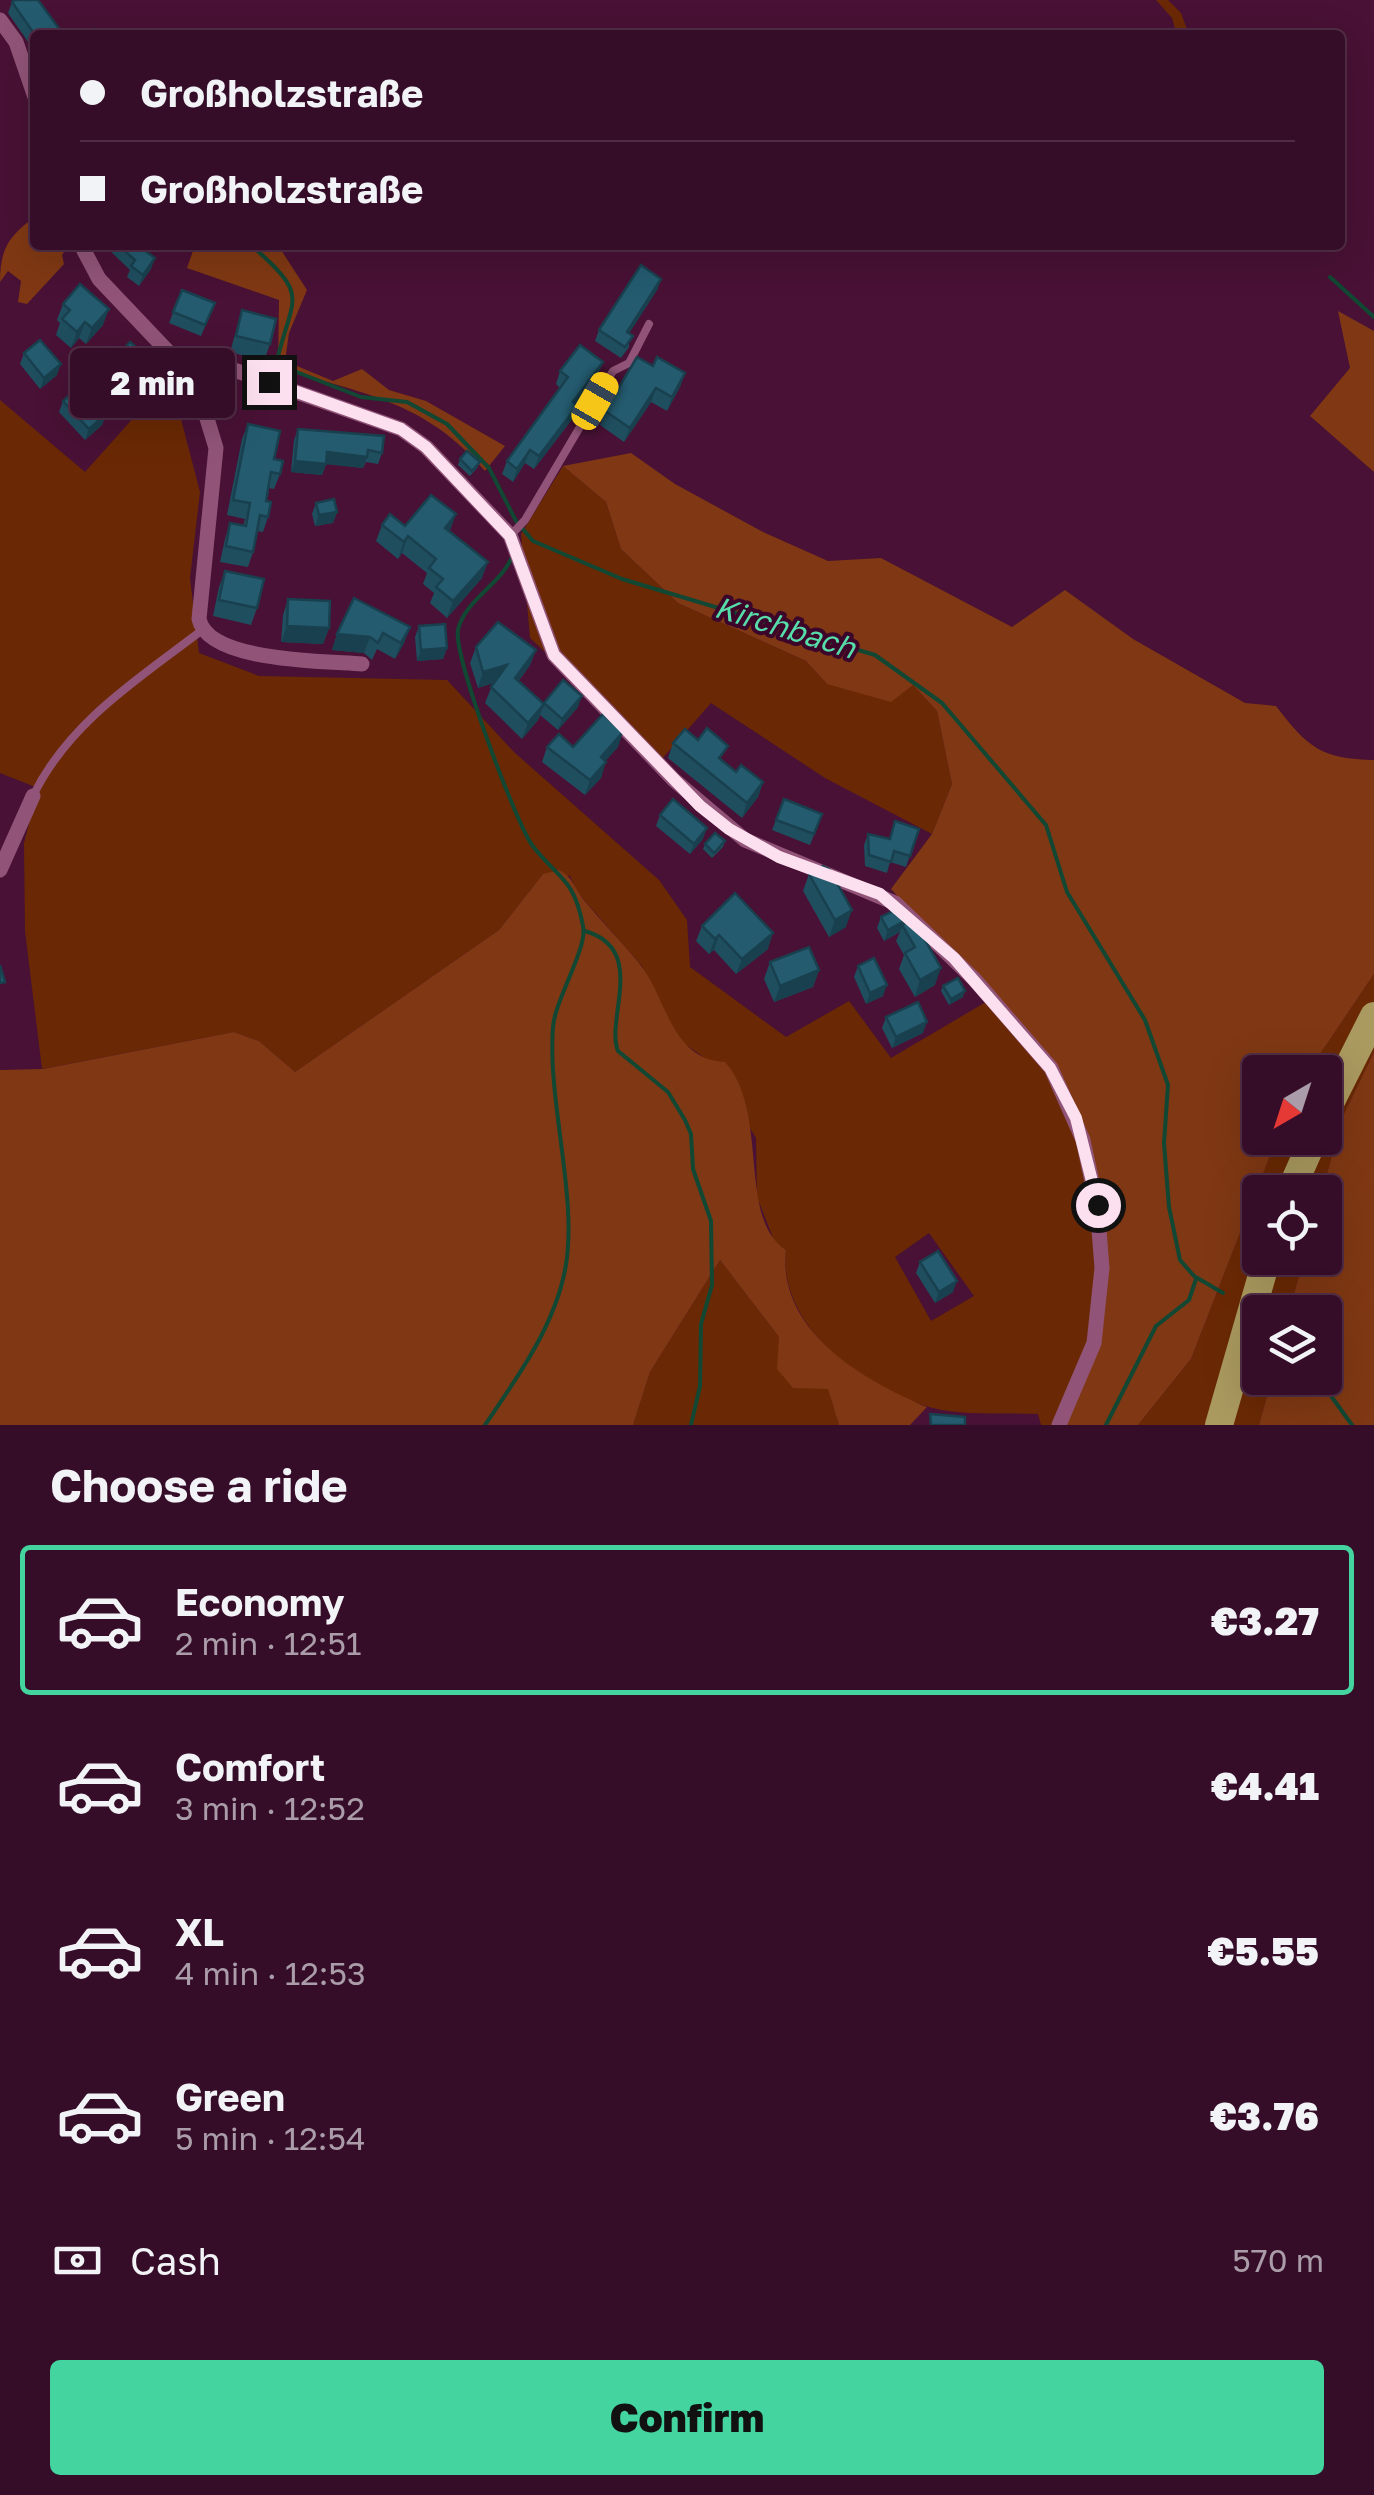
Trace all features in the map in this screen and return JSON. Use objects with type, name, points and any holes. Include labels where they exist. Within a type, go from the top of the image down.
[{"type":"highway","points":[[1342,1079],[1374,1016]]},
{"type":"highway","points":[[1219,1425],[1262,1275]]},
{"type":"street","points":[[0,20],[16,42],[30,83]]},
{"type":"street","points":[[84,250],[99,278],[174,358],[201,399],[216,448],[198,619],[201,631],[208,638],[266,656],[362,664]]},
{"type":"street","points":[[174,358],[203,359],[401,429],[426,447],[510,536],[554,655],[674,780],[745,840],[895,903],[974,980],[1050,1068],[1083,1140],[1098,1205],[1102,1268],[1094,1343],[1059,1425]]},
{"type":"street","points":[[0,870],[33,796]]},
{"type":"lane","points":[[510,536],[525,520],[613,371],[629,363],[649,324]]},
{"type":"lane","points":[[33,796],[50,764],[81,727],[201,631]]},
{"type":"shaded area","points":[[1156,0],[1168,0],[1181,13],[1187,30],[1176,30],[1172,18]]},
{"type":"shaded area","points":[[30,221],[30,250],[66,250],[64,264],[27,304],[18,302],[21,281],[8,271],[0,282],[4,252]]},
{"type":"shaded area","points":[[193,250],[281,250],[307,290],[289,333],[285,361],[333,381],[362,369],[389,390],[426,401],[505,446],[485,471],[462,447],[415,414],[365,393],[278,368],[279,300],[187,268]]},
{"type":"shaded area","points":[[1338,311],[1374,331],[1374,472],[1310,416],[1350,368]]},
{"type":"shaded area","points":[[170,377],[200,492],[190,578],[199,653],[259,676],[447,680],[515,753],[659,880],[687,920],[690,967],[786,1037],[849,1001],[891,1058],[991,999],[1054,1070],[1100,1208],[1096,1331],[1062,1425],[1041,1425],[1038,1414],[965,1413],[923,1405],[873,1382],[827,1347],[795,1302],[787,1277],[786,1250],[775,1243],[757,1197],[756,1138],[709,1061],[679,1040],[642,966],[578,893],[570,876],[543,874],[499,930],[295,1072],[259,1041],[234,1032],[42,1069],[25,931],[24,843],[38,788],[0,773],[0,400],[85,472]],"holes":[[[929,1233],[974,1296],[931,1321],[895,1257]]]},
{"type":"shaded area","points":[[631,453],[675,484],[763,532],[828,561],[881,558],[1012,627],[1065,590],[1133,639],[1245,703],[1276,706],[1318,748],[1341,757],[1374,760],[1374,974],[1319,1055],[1242,1055],[1242,1155],[1270,1155],[1263,1175],[1242,1175],[1242,1228],[1191,1359],[1138,1425],[1062,1425],[1087,1372],[1100,1208],[1054,1070],[891,889],[932,834],[952,784],[937,711],[913,685],[891,702],[827,684],[806,661],[678,603],[621,549],[606,502],[563,466]]},
{"type":"shaded area","points":[[563,466],[606,502],[621,549],[678,603],[806,661],[827,684],[913,685],[937,711],[952,784],[932,834],[825,778],[711,703],[661,760],[530,638],[521,534]]},
{"type":"shaded area","points":[[559,870],[639,963],[681,1039],[707,1058],[725,1062],[739,1083],[747,1108],[762,1215],[771,1235],[786,1250],[787,1279],[795,1304],[810,1328],[851,1367],[927,1407],[910,1425],[839,1425],[828,1389],[793,1388],[777,1369],[779,1337],[720,1260],[650,1372],[633,1425],[0,1425],[0,1070],[43,1069],[234,1032],[259,1041],[295,1072],[499,930],[543,874]]},
{"type":"shaded area","points":[[1374,974],[1374,1052],[1342,1118],[1342,1055],[1319,1055]]},
{"type":"shaded area","points":[[1374,1052],[1374,1425],[1259,1425],[1267,1395],[1342,1395],[1342,1295],[1294,1295],[1299,1275],[1342,1275],[1342,1175],[1327,1175],[1332,1155],[1342,1155],[1342,1118]]},
{"type":"shaded area","points":[[1270,1155],[1332,1155],[1327,1175],[1263,1175]]},
{"type":"shaded area","points":[[1242,1228],[1242,1275],[1299,1275],[1294,1295],[1242,1295],[1242,1395],[1267,1395],[1259,1425],[1138,1425],[1191,1359]]},
{"type":"shaded area","points":[[720,1260],[779,1337],[828,1388],[839,1425],[633,1425],[650,1372]]},
{"type":"building","points":[[38,0],[60,30],[32,30],[12,2]]},
{"type":"building","points":[[124,250],[144,250],[155,258],[143,275],[131,266],[135,260]]},
{"type":"building","points":[[641,265],[661,279],[627,332],[633,336],[625,347],[599,330]]},
{"type":"building","points":[[80,284],[109,309],[92,328],[85,322],[77,332],[62,319],[70,310],[63,304]]},
{"type":"building","points":[[182,290],[215,303],[205,325],[173,312]]},
{"type":"building","points":[[242,310],[276,319],[270,344],[236,336]]},
{"type":"building","points":[[40,340],[61,364],[44,378],[24,353]]},
{"type":"building","points":[[130,342],[157,365],[142,382],[136,377],[127,388],[111,374],[120,364],[114,360]]},
{"type":"building","points":[[580,345],[603,362],[573,402],[577,406],[539,456],[530,450],[517,469],[507,461],[568,377],[560,371]]},
{"type":"building","points":[[637,357],[653,366],[657,357],[685,373],[672,397],[656,388],[630,428],[605,411]]},
{"type":"building","points":[[81,385],[106,414],[89,429],[63,401]]},
{"type":"building","points":[[248,424],[280,431],[274,459],[283,461],[280,474],[271,472],[266,501],[271,502],[268,517],[260,515],[253,552],[226,546],[230,523],[246,526],[250,503],[233,500]]},
{"type":"building","points":[[298,429],[384,436],[382,453],[368,450],[367,457],[327,452],[326,464],[295,461]]},
{"type":"building","points":[[467,451],[480,462],[472,471],[460,459]]},
{"type":"building","points":[[431,495],[456,514],[445,528],[488,562],[453,601],[436,587],[443,579],[429,568],[436,559],[408,536],[404,542],[382,525],[390,514],[405,526]]},
{"type":"building","points":[[334,499],[337,512],[319,515],[316,503]]},
{"type":"building","points":[[225,571],[264,579],[257,608],[219,600]]},
{"type":"building","points":[[354,598],[410,627],[401,643],[383,633],[378,643],[370,637],[337,634]]},
{"type":"building","points":[[288,599],[330,601],[329,628],[287,626]]},
{"type":"building","points":[[498,622],[536,650],[515,678],[544,704],[528,723],[491,687],[507,665],[483,672],[476,647]]},
{"type":"building","points":[[445,624],[447,648],[421,650],[419,626]]},
{"type":"building","points":[[563,680],[582,696],[562,719],[544,703]]},
{"type":"building","points":[[603,714],[623,732],[601,757],[606,762],[590,780],[547,747],[559,734],[573,747]]},
{"type":"building","points":[[707,728],[728,746],[719,758],[736,772],[741,765],[763,782],[747,803],[673,743],[685,729],[698,740]]},
{"type":"building","points":[[673,799],[707,828],[694,844],[660,815]]},
{"type":"building","points":[[784,799],[822,814],[814,834],[776,820]]},
{"type":"building","points":[[895,821],[919,829],[910,856],[894,851],[891,862],[869,855],[868,834],[890,839]]},
{"type":"building","points":[[715,833],[725,841],[714,853],[705,844]]},
{"type":"building","points":[[823,866],[829,869],[852,910],[835,920],[809,874]]},
{"type":"building","points":[[735,893],[773,933],[742,959],[719,935],[715,939],[702,926]]},
{"type":"building","points":[[899,908],[906,920],[888,930],[881,917]]},
{"type":"building","points":[[913,919],[941,968],[920,980],[905,953],[915,947],[902,925]]},
{"type":"building","points":[[809,947],[819,970],[780,986],[770,962]]},
{"type":"building","points":[[874,958],[887,985],[870,993],[858,966]]},
{"type":"building","points":[[958,978],[965,991],[951,999],[943,986]]},
{"type":"building","points":[[918,1002],[927,1022],[896,1037],[886,1017]]},
{"type":"building","points":[[938,1251],[957,1281],[939,1292],[920,1262]]},
{"type":"building","points":[[930,1414],[965,1417],[965,1425],[931,1425]]},
{"type":"waterway","name":"Kirchbach","points":[[257,250],[283,276],[292,298],[276,364],[361,397],[407,402],[447,424],[489,468],[516,521],[533,541],[622,579],[875,655],[942,703],[1046,825],[1067,892],[1145,1020],[1168,1085],[1164,1143],[1169,1207],[1180,1260],[1194,1276],[1223,1293]]},
{"type":"waterway","points":[[1330,277],[1374,317]]},
{"type":"waterway","points":[[485,1425],[543,1332],[565,1270],[568,1213],[554,1086],[553,1027],[583,936],[575,897],[532,845],[513,805],[475,703],[459,645],[458,630],[467,610],[500,576],[512,557]]},
{"type":"waterway","points":[[585,931],[604,940],[615,953],[620,968],[615,1037],[618,1051],[668,1092],[685,1120],[691,1134],[693,1169],[711,1221],[712,1285],[701,1324],[700,1386],[691,1425]]},
{"type":"waterway","points":[[1106,1425],[1156,1326],[1189,1300],[1196,1279]]},
{"type":"waterway","name":"Kirchbach","points":[[1330,1395],[1352,1425]]},
{"type":"route","points":[[269,382],[401,429],[426,447],[510,536],[527,576],[545,640],[554,655],[700,806],[745,840],[779,857],[880,894],[912,917],[954,958],[1031,1042],[1066,1095],[1083,1140],[1098,1205]]}]
